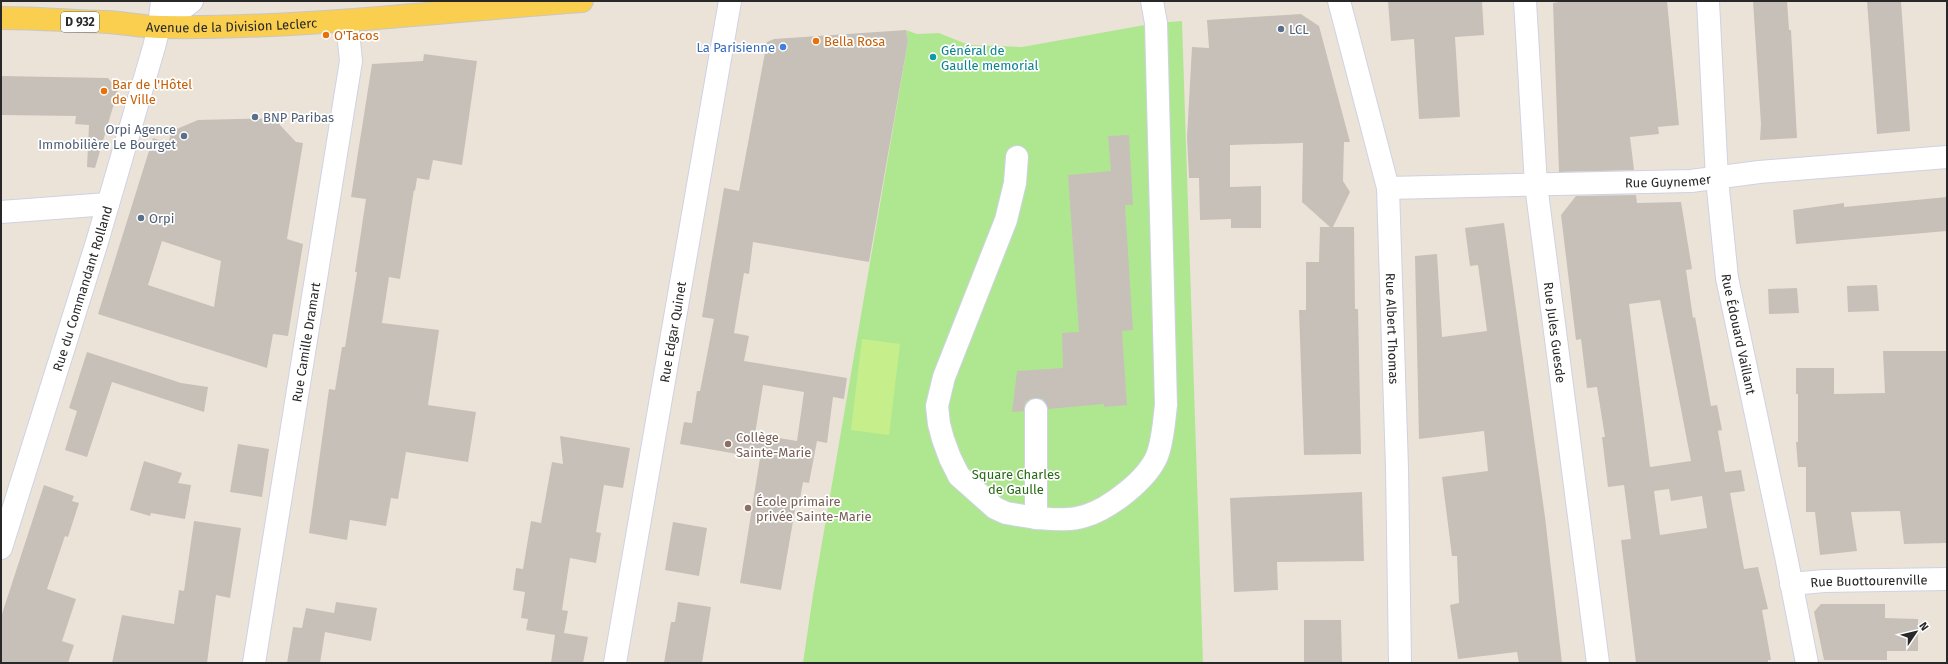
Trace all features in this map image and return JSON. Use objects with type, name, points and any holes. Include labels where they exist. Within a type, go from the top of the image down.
[{"type":"main road","name":"Avenue de la Division Leclerc","points":[[1,18],[107,22],[160,27],[347,22],[485,8],[582,1]]},
{"type":"street","name":"Rue du Commandant Rolland","points":[[1,548],[108,204],[160,27],[162,1]]},
{"type":"street","points":[[160,27],[192,1]]},
{"type":"street","name":"Rue Edgar Quinet","points":[[615,663],[730,1]]},
{"type":"street","points":[[1017,157],[1015,183],[1006,220],[944,377],[937,406],[939,424],[943,439],[959,476],[995,508],[1006,513],[1036,518],[1063,519],[1085,516],[1114,502],[1133,487],[1149,468],[1157,457],[1166,405],[1156,23],[1152,1]]},
{"type":"street","name":"Rue Albert Thomas","points":[[1339,1],[1388,188],[1397,468],[1400,663]]},
{"type":"street","name":"Rue Jules Guesde","points":[[1525,1],[1536,185],[1598,663]]},
{"type":"street","name":"Rue Édouard Vaillant","points":[[1708,1],[1717,179],[1727,278],[1807,663]]},
{"type":"street","name":"Rue Camille Dramart","points":[[254,663],[351,61],[347,22]]},
{"type":"street","name":"Rue Guynemer","points":[[1388,188],[1691,181],[1717,179],[1759,172],[1947,157]]},
{"type":"street","points":[[1,212],[108,204]]},
{"type":"street","points":[[1036,410],[1036,518]]},
{"type":"street","name":"Rue Buottourenville","points":[[1791,584],[1824,581],[1947,579]]},
{"type":"green space","name":"Square Charles de Gaulle","points":[[1182,21],[1203,663],[803,663],[813,595],[908,41],[906,30],[917,34],[939,33],[969,45],[1022,47],[1156,23]]},
{"type":"green space","points":[[862,339],[900,344],[889,435],[851,430]]},
{"type":"building","points":[[1388,1],[1482,1],[1484,35],[1455,37],[1460,117],[1419,119],[1414,39],[1391,41]]},
{"type":"building","points":[[1566,1],[1667,1],[1679,125],[1658,127],[1659,134],[1630,137],[1634,170],[1559,172],[1553,3]]},
{"type":"building","points":[[1753,1],[1787,1],[1789,30],[1791,30],[1797,138],[1760,140],[1761,124]]},
{"type":"building","points":[[1867,1],[1901,1],[1910,131],[1877,134]]},
{"type":"building","points":[[1301,14],[1319,26],[1350,142],[1344,142],[1343,181],[1350,192],[1333,227],[1354,227],[1355,309],[1358,309],[1361,454],[1304,455],[1299,310],[1306,310],[1306,262],[1319,262],[1320,227],[1330,227],[1302,202],[1303,143],[1230,145],[1230,187],[1261,186],[1261,228],[1231,228],[1231,219],[1200,220],[1199,178],[1189,178],[1187,137],[1192,47],[1209,48],[1207,20]]},
{"type":"building","points":[[906,30],[908,41],[869,262],[753,242],[749,274],[744,273],[734,333],[749,336],[744,361],[847,378],[844,399],[833,397],[827,443],[817,441],[809,483],[803,482],[799,505],[796,504],[781,590],[740,583],[760,458],[680,444],[684,422],[692,423],[697,391],[700,391],[714,319],[702,317],[724,188],[739,191],[767,42],[774,39]],"holes":[[[763,385],[804,392],[797,441],[755,434]]]},
{"type":"building","points":[[424,54],[477,61],[462,165],[433,160],[429,180],[417,178],[400,279],[389,277],[382,323],[439,330],[428,405],[476,412],[468,462],[406,452],[398,499],[391,498],[386,526],[350,520],[347,540],[309,533],[329,389],[335,390],[342,347],[345,347],[357,272],[355,272],[366,199],[351,197],[372,64],[423,61]]},
{"type":"building","points":[[1,76],[108,78],[118,90],[95,168],[87,167],[89,125],[75,124],[76,116],[1,115]]},
{"type":"building","points":[[280,118],[280,125],[296,142],[303,143],[287,239],[303,244],[288,336],[273,334],[267,368],[98,314],[153,138],[168,143],[172,131],[198,120]],"holes":[[[162,241],[221,261],[214,307],[148,285]]]},
{"type":"building","points":[[1129,135],[1133,205],[1125,205],[1133,330],[1122,331],[1127,405],[1104,407],[1104,404],[1048,409],[1043,399],[1036,398],[1030,399],[1025,403],[1024,411],[1012,412],[1017,371],[1063,368],[1062,333],[1079,332],[1068,175],[1111,171],[1108,136]]},
{"type":"building","points":[[1636,195],[1637,203],[1681,202],[1692,269],[1686,270],[1693,318],[1695,317],[1711,406],[1717,405],[1722,430],[1718,431],[1725,472],[1741,470],[1745,491],[1730,493],[1744,569],[1758,567],[1768,609],[1762,610],[1771,660],[1768,660],[1768,663],[1636,663],[1621,540],[1631,539],[1624,485],[1608,487],[1602,437],[1605,437],[1597,387],[1587,388],[1581,339],[1576,340],[1561,215],[1576,196]],"holes":[[[1660,300],[1691,461],[1650,467],[1629,304]],[[1669,489],[1671,501],[1702,496],[1707,528],[1660,535],[1654,491]]]},
{"type":"building","points":[[1947,197],[1947,231],[1796,244],[1793,210],[1844,203],[1844,207]]},
{"type":"building","points":[[1504,223],[1545,517],[1562,663],[1519,663],[1517,652],[1458,659],[1450,605],[1459,603],[1457,556],[1452,556],[1442,477],[1488,471],[1484,431],[1419,439],[1415,256],[1437,254],[1442,337],[1487,331],[1478,265],[1470,266],[1465,228]]},
{"type":"building","points":[[1877,285],[1879,311],[1848,312],[1847,286]]},
{"type":"building","points":[[1797,288],[1799,313],[1769,314],[1768,289]]},
{"type":"building","points":[[1883,351],[1947,351],[1947,543],[1904,544],[1900,511],[1851,512],[1857,551],[1820,555],[1815,512],[1806,512],[1806,467],[1798,467],[1796,442],[1798,442],[1798,394],[1796,394],[1796,368],[1834,368],[1834,394],[1885,393]]},
{"type":"building","points":[[87,352],[181,383],[208,387],[204,412],[112,382],[87,457],[65,450],[77,411],[69,408]]},
{"type":"building","points":[[560,436],[630,448],[623,488],[604,485],[596,532],[601,533],[596,563],[570,558],[562,610],[568,611],[564,633],[588,637],[583,663],[551,663],[555,635],[526,630],[528,619],[521,618],[525,592],[513,590],[516,568],[523,569],[531,521],[541,523],[552,462],[563,464]]},
{"type":"building","points":[[238,444],[269,449],[262,497],[230,492]]},
{"type":"building","points":[[144,461],[182,473],[178,483],[191,485],[185,519],[151,513],[150,516],[130,510]]},
{"type":"building","points":[[44,485],[74,496],[72,501],[79,503],[68,537],[65,536],[47,589],[76,599],[62,641],[74,645],[68,663],[1,663],[1,617]]},
{"type":"building","points":[[1362,492],[1364,561],[1277,562],[1278,590],[1234,592],[1230,498]]},
{"type":"building","points":[[194,521],[241,528],[230,598],[216,595],[207,663],[112,663],[122,615],[174,624],[179,590],[184,591]]},
{"type":"building","points":[[673,522],[707,528],[699,576],[665,570]]},
{"type":"building","points":[[336,602],[377,608],[371,641],[325,632],[320,663],[287,663],[293,627],[302,628],[306,608],[334,613]]},
{"type":"building","points":[[678,602],[711,607],[702,663],[664,663],[671,622],[675,622]]},
{"type":"building","points":[[1821,604],[1885,604],[1885,618],[1918,619],[1918,651],[1887,651],[1887,660],[1824,660],[1814,612]]},
{"type":"building","points":[[1304,620],[1341,620],[1342,663],[1304,663]]},
{"type":"place","name":"LCL","points":[[1281,29]]},
{"type":"place","name":"O'Tacos","points":[[326,35]]},
{"type":"place","name":"Bella Rosa","points":[[816,41]]},
{"type":"place","name":"La Parisienne","points":[[783,47]]},
{"type":"place","name":"Général de Gaulle memorial","points":[[933,57]]},
{"type":"place","name":"Bar de l'Hôtel de Ville","points":[[104,91]]},
{"type":"place","name":"BNP Paribas","points":[[255,117]]},
{"type":"place","name":"Orpi Agence Immobilière Le Bourget","points":[[184,136]]},
{"type":"place","name":"Orpi","points":[[141,218]]},
{"type":"place","name":"Collège Sainte-Marie","points":[[728,444]]},
{"type":"place","name":"École primaire privée Sainte-Marie","points":[[748,508]]}]
